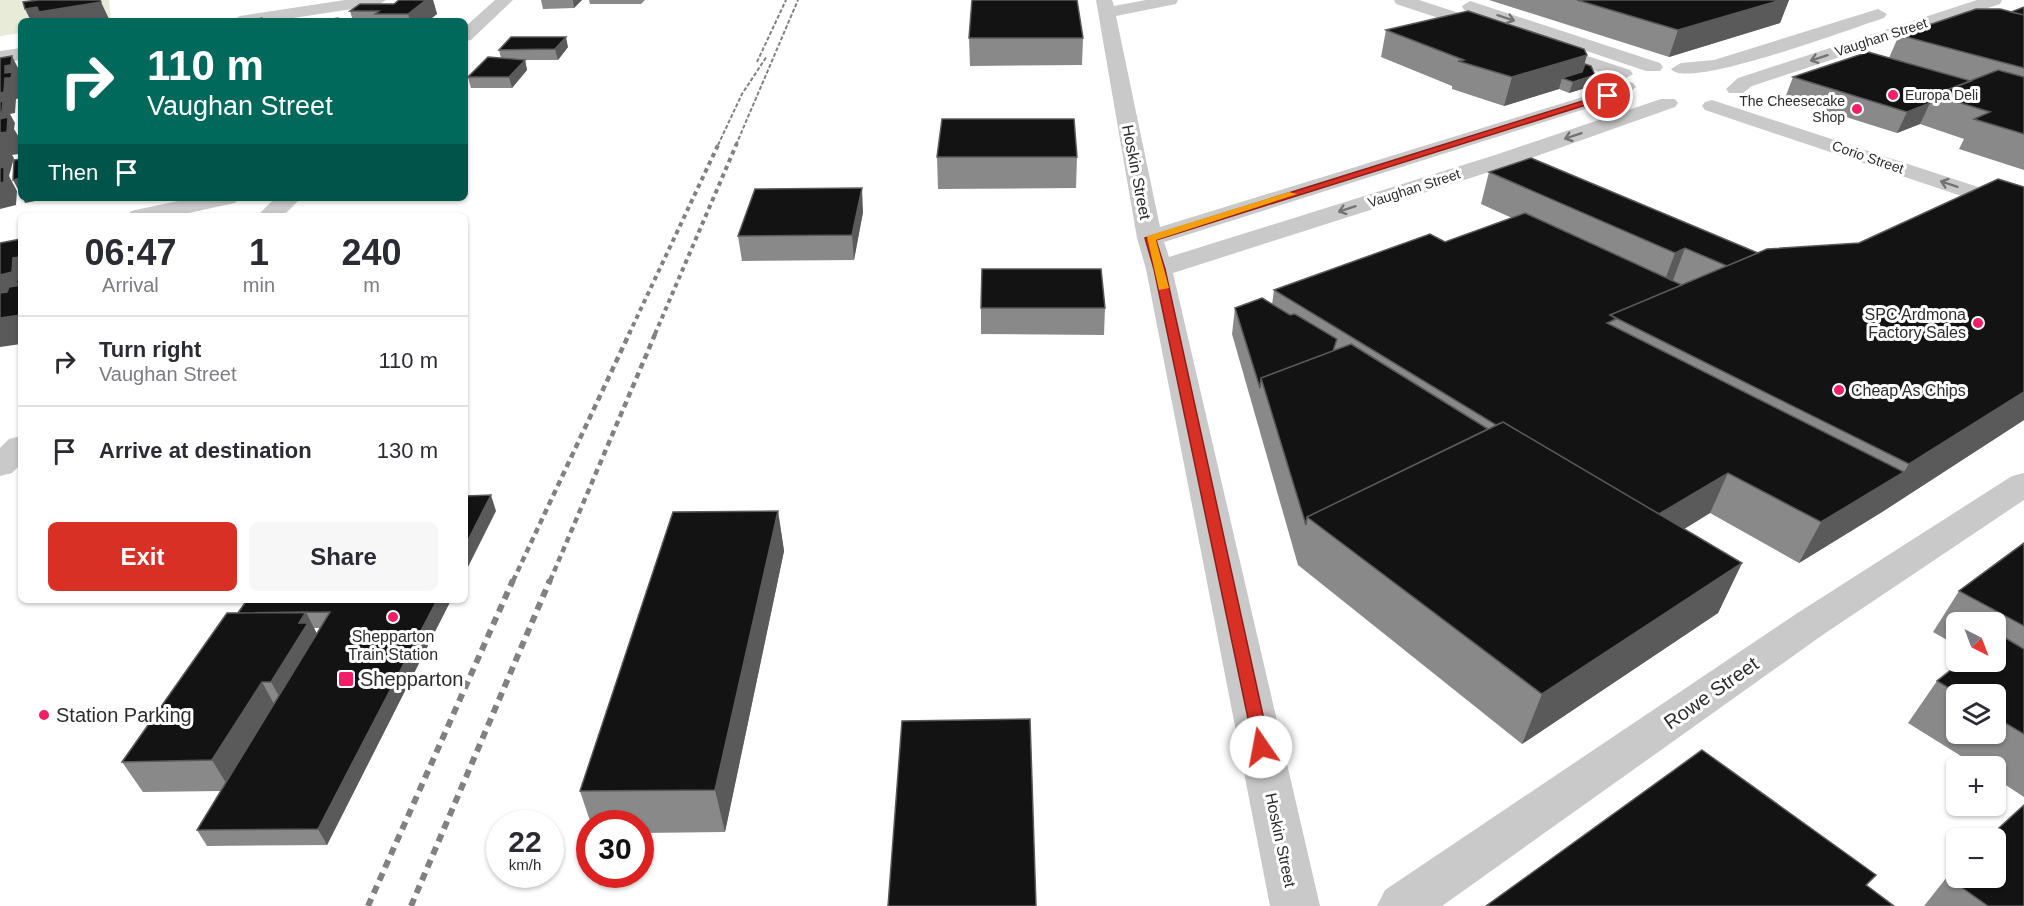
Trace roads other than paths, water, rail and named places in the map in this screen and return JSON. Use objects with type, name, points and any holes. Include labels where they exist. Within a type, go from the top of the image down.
[{"type":"street","points":[[260,18],[378,0]]},
{"type":"street","points":[[468,33],[505,0]]},
{"type":"street","points":[[1105,7],[1170,0]]},
{"type":"street","points":[[1402,0],[1624,81],[1650,99],[1668,103],[1712,106]]},
{"type":"street","points":[[1451,0],[1653,67],[1681,69]]},
{"type":"street","name":"Vaughan Street","points":[[1712,106],[1726,104],[1745,82],[1994,0]]},
{"type":"street","name":"Hoskin Street","points":[[1105,7],[1155,254],[1295,906]]},
{"type":"street","name":"Vaughan Street","points":[[1681,69],[1716,66],[1891,10]]},
{"type":"street","points":[[0,57],[18,54]]},
{"type":"street","name":"Vaughan Street","points":[[1155,254],[1616,93],[1629,71],[1653,67]]},
{"type":"street","name":"Corio Street","points":[[1681,69],[1721,80],[1737,92],[2024,189]]},
{"type":"street","name":"Vaughan Street","points":[[1155,254],[1493,163],[1668,103]]},
{"type":"street","name":"Corio Street","points":[[1712,106],[2024,210]]},
{"type":"street","points":[[154,213],[212,201]]},
{"type":"street","points":[[272,213],[285,201]]},
{"type":"street","points":[[0,466],[18,449]]},
{"type":"street","name":"Rowe Street","points":[[1402,906],[1801,631],[2024,484]]},
{"type":"railway","points":[[757,62],[786,0]]},
{"type":"railway","points":[[736,145],[798,0]]},
{"type":"railway","points":[[718,145],[742,94],[767,56]]},
{"type":"railway","points":[[629,334],[719,143]]},
{"type":"railway","points":[[655,334],[737,143]]},
{"type":"railway","points":[[513,581],[630,332]]},
{"type":"railway","points":[[550,581],[656,332]]},
{"type":"railway","points":[[368,906],[513,580]]},
{"type":"railway","points":[[411,906],[550,580]]},
{"type":"place","name":"Europa Deli","points":[[1893,95]]},
{"type":"place","name":"The Cheesecake Shop","points":[[1857,109]]},
{"type":"place","name":"SPC Ardmona Factory Sales","points":[[1978,323]]},
{"type":"place","name":"Cheap As Chips","points":[[1839,390]]},
{"type":"place","name":"Shepparton Train Station","points":[[393,617]]},
{"type":"place","name":"Shepparton","points":[[346,679]]},
{"type":"place","name":"Station Parking","points":[[44,715]]}]
